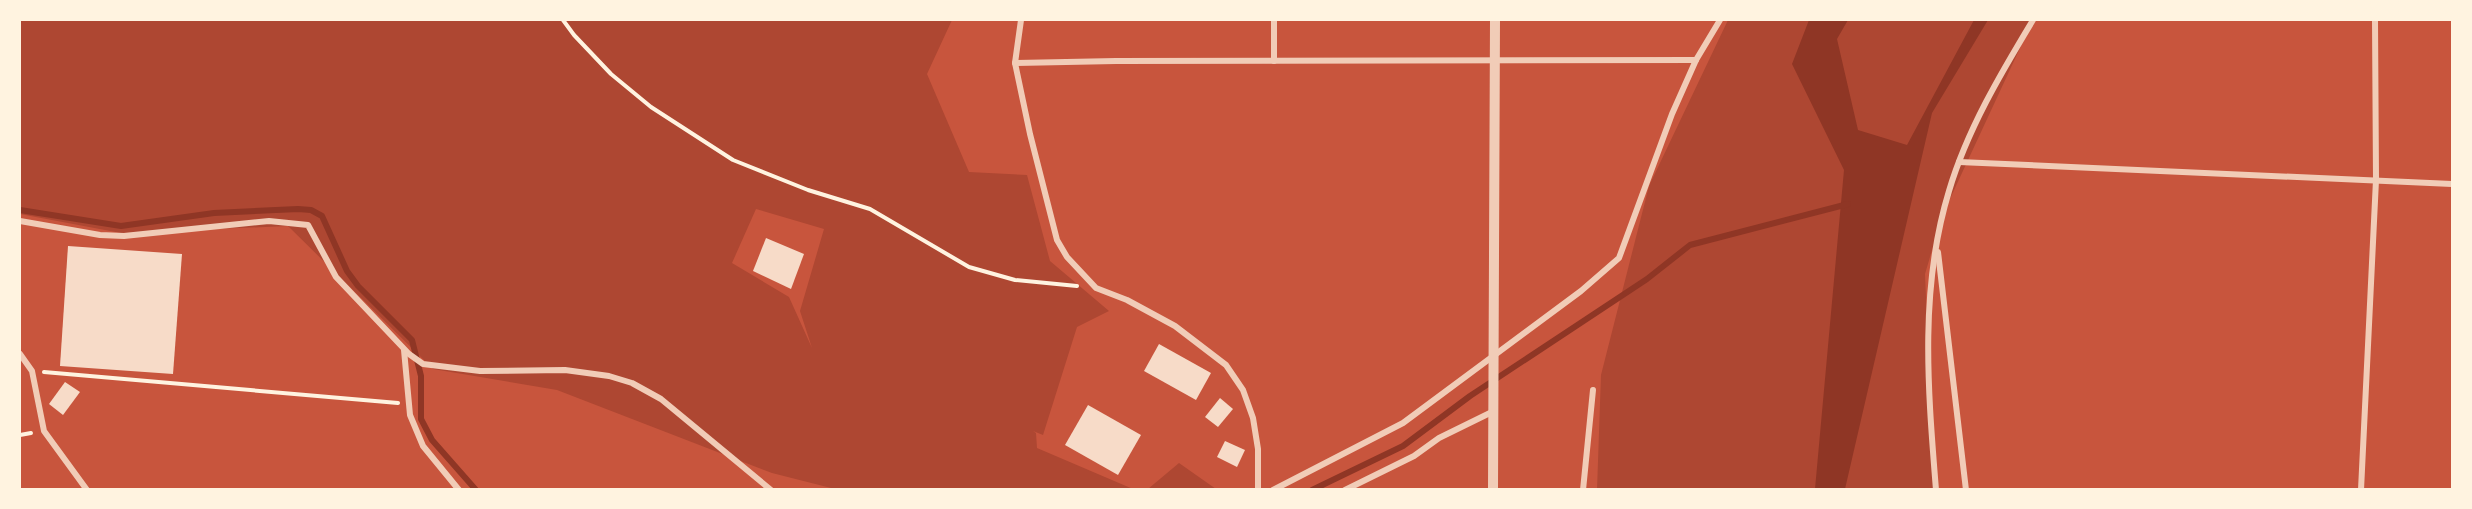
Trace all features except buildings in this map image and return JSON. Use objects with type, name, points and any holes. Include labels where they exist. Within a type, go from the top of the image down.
[{"type":"street","points":[[1021,20],[1015,63],[1057,240],[1068,257],[1096,288],[1127,300],[1175,326],[1226,365],[1243,390],[1253,418],[1258,449],[1258,489]]},
{"type":"street","points":[[1274,20],[1274,61]]},
{"type":"street","points":[[1493,489],[1496,20]]},
{"type":"street","points":[[1273,489],[1403,423],[1495,359],[1619,258],[1672,114],[1696,60],[1720,20]]},
{"type":"street","points":[[1936,489],[1927,373],[1928,330],[1936,242],[1949,189],[1959,162],[1989,97],[2033,20]]},
{"type":"street","points":[[2361,489],[2376,180],[2375,20]]},
{"type":"street","points":[[1015,63],[1696,60]]},
{"type":"street","points":[[1959,162],[2452,184]]},
{"type":"street","points":[[20,221],[108,236],[269,221],[309,225],[336,277],[407,352],[423,364],[480,371],[565,370],[609,376],[632,383],[661,399],[771,489]]},
{"type":"street","points":[[1936,242],[1966,489]]},
{"type":"street","points":[[407,352],[410,416],[423,446],[459,489]]},
{"type":"street","points":[[20,354],[32,371],[44,431],[87,489]]},
{"type":"street","points":[[1583,489],[1593,390]]},
{"type":"street","points":[[1345,489],[1414,456],[1439,438],[1495,411]]},
{"type":"path","points":[[563,20],[611,74],[651,108],[733,160],[808,190],[870,209],[969,267],[1015,280],[1096,288]]},
{"type":"path","points":[[32,371],[408,404]]},
{"type":"shaded area","points":[[20,20],[952,20],[927,74],[969,172],[1027,175],[1050,261],[1109,311],[1077,327],[1043,435],[1033,431],[1036,433],[1037,448],[1133,489],[835,489],[772,473],[557,390],[433,369],[288,226],[121,233],[20,214]],"holes":[[[756,209],[824,229],[800,311],[812,348],[789,297],[732,263]]]},
{"type":"shaded area","points":[[1728,20],[2033,20],[1942,216],[1925,274],[1934,489],[1597,490],[1601,375],[1649,186]]},
{"type":"shaded area","points":[[1809,20],[1848,20],[1837,39],[1858,130],[1907,145],[1974,20],[1988,20],[1932,113],[1845,489],[1815,489],[1844,170],[1792,64]]},
{"type":"shaded area","points":[[1179,463],[1216,489],[1148,489]]},
{"type":"waterway","points":[[1312,490],[1403,446],[1470,396],[1647,279],[1690,245],[1848,204]]},
{"type":"waterway","points":[[20,210],[121,226],[214,213],[298,209],[311,210],[322,216],[347,271],[358,286],[412,340],[421,376],[421,419],[432,440],[476,490]]}]
